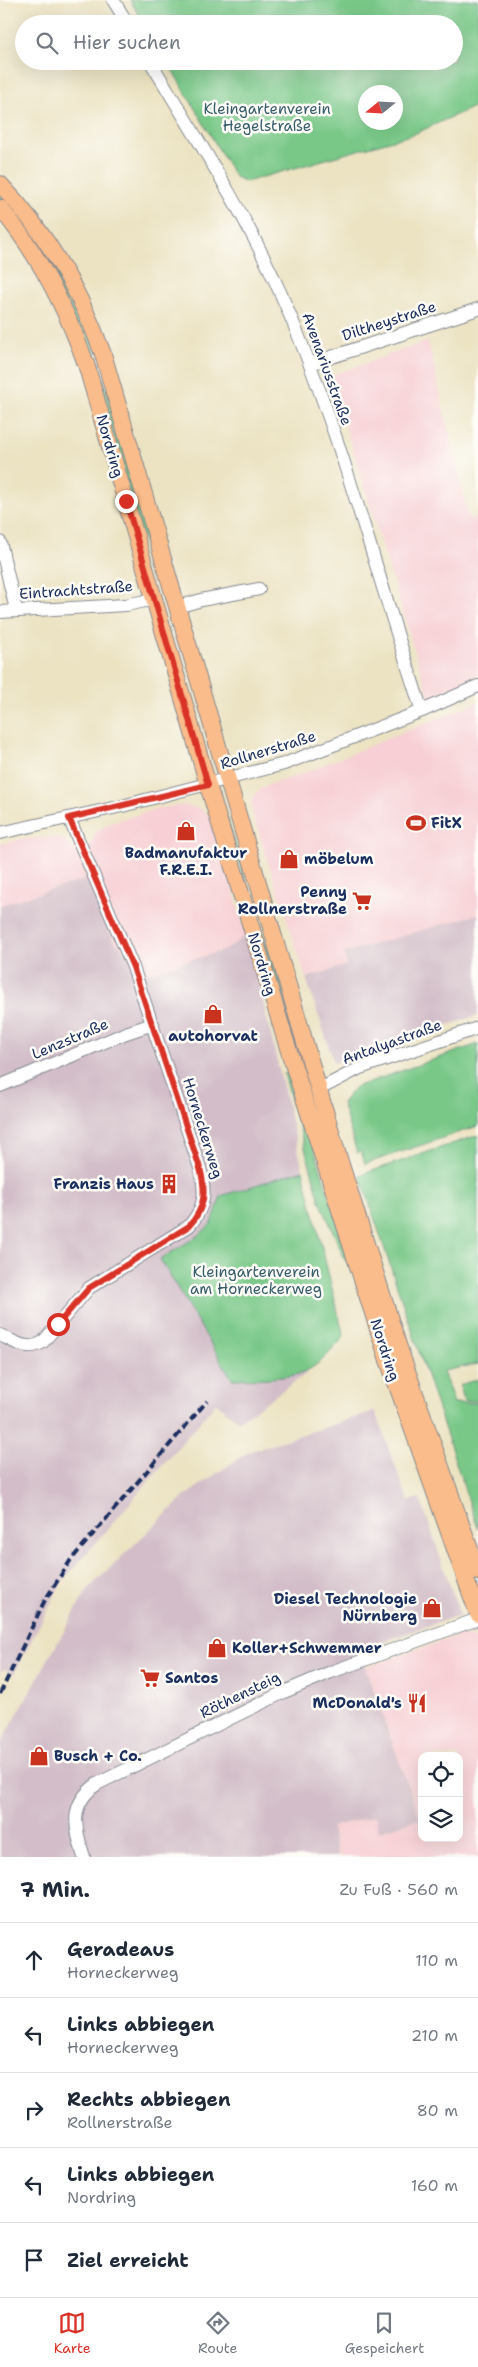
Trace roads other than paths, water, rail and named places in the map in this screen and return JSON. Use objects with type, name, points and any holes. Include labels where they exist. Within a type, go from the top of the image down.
[{"type":"main road","name":"Nordring","points":[[0,184],[23,210],[57,258],[91,322],[123,417],[318,1090],[400,1350],[478,1572]]},
{"type":"main road","name":"Nordring","points":[[0,208],[22,237],[47,276],[76,337],[93,388],[272,998],[385,1351],[478,1614]]},
{"type":"street","points":[[114,0],[123,15]]},
{"type":"street","name":"Avenariusstraße","points":[[155,70],[227,190],[253,238],[280,292],[310,364],[375,556],[422,711]]},
{"type":"street","name":"Diltheystraße","points":[[310,364],[478,309]]},
{"type":"street","points":[[0,542],[16,610]]},
{"type":"street","points":[[178,607],[201,600],[259,589]]},
{"type":"street","name":"Eintrachtstraße","points":[[0,612],[126,605],[155,599]]},
{"type":"street","name":"Rollnerstraße","points":[[0,833],[208,785],[295,761],[422,711],[478,686]]},
{"type":"street","name":"Horneckerweg","points":[[0,1335],[25,1347],[36,1348],[44,1342],[89,1288],[184,1230],[201,1210],[205,1193],[204,1182],[153,1024],[118,930],[69,818]]},
{"type":"street","name":"Lenzstraße","points":[[0,1086],[126,1033],[153,1024]]},
{"type":"street","name":"Antalyastraße","points":[[318,1090],[360,1068],[478,1028]]},
{"type":"street","name":"Röthensteig","points":[[84,1857],[75,1822],[77,1809],[84,1796],[97,1784],[284,1692],[347,1666],[478,1619]]},
{"type":"railway","points":[[0,1694],[44,1602],[70,1561],[207,1401]]},
{"type":"place","name":"FitX","points":[[416,823]]},
{"type":"place","name":"Badmanufaktur F.R.E.I.","points":[[186,831]]},
{"type":"place","name":"möbelum","points":[[289,859]]},
{"type":"place","name":"Penny Rollnerstraße","points":[[362,901]]},
{"type":"place","name":"autohorvat","points":[[213,1014]]},
{"type":"place","name":"Franzis Haus","points":[[169,1184]]},
{"type":"place","name":"Diesel Technologie Nürnberg","points":[[432,1608]]},
{"type":"place","name":"Koller+Schwemmer","points":[[217,1648]]},
{"type":"place","name":"Santos","points":[[150,1678]]},
{"type":"place","name":"McDonald's","points":[[417,1703]]},
{"type":"place","name":"Busch + Co.","points":[[39,1756]]},
{"type":"park label","name":"Kleingartenverein Hegelstraße","points":[[267,118]]},
{"type":"park label","name":"Kleingartenverein am Horneckerweg","points":[[256,1280]]}]
